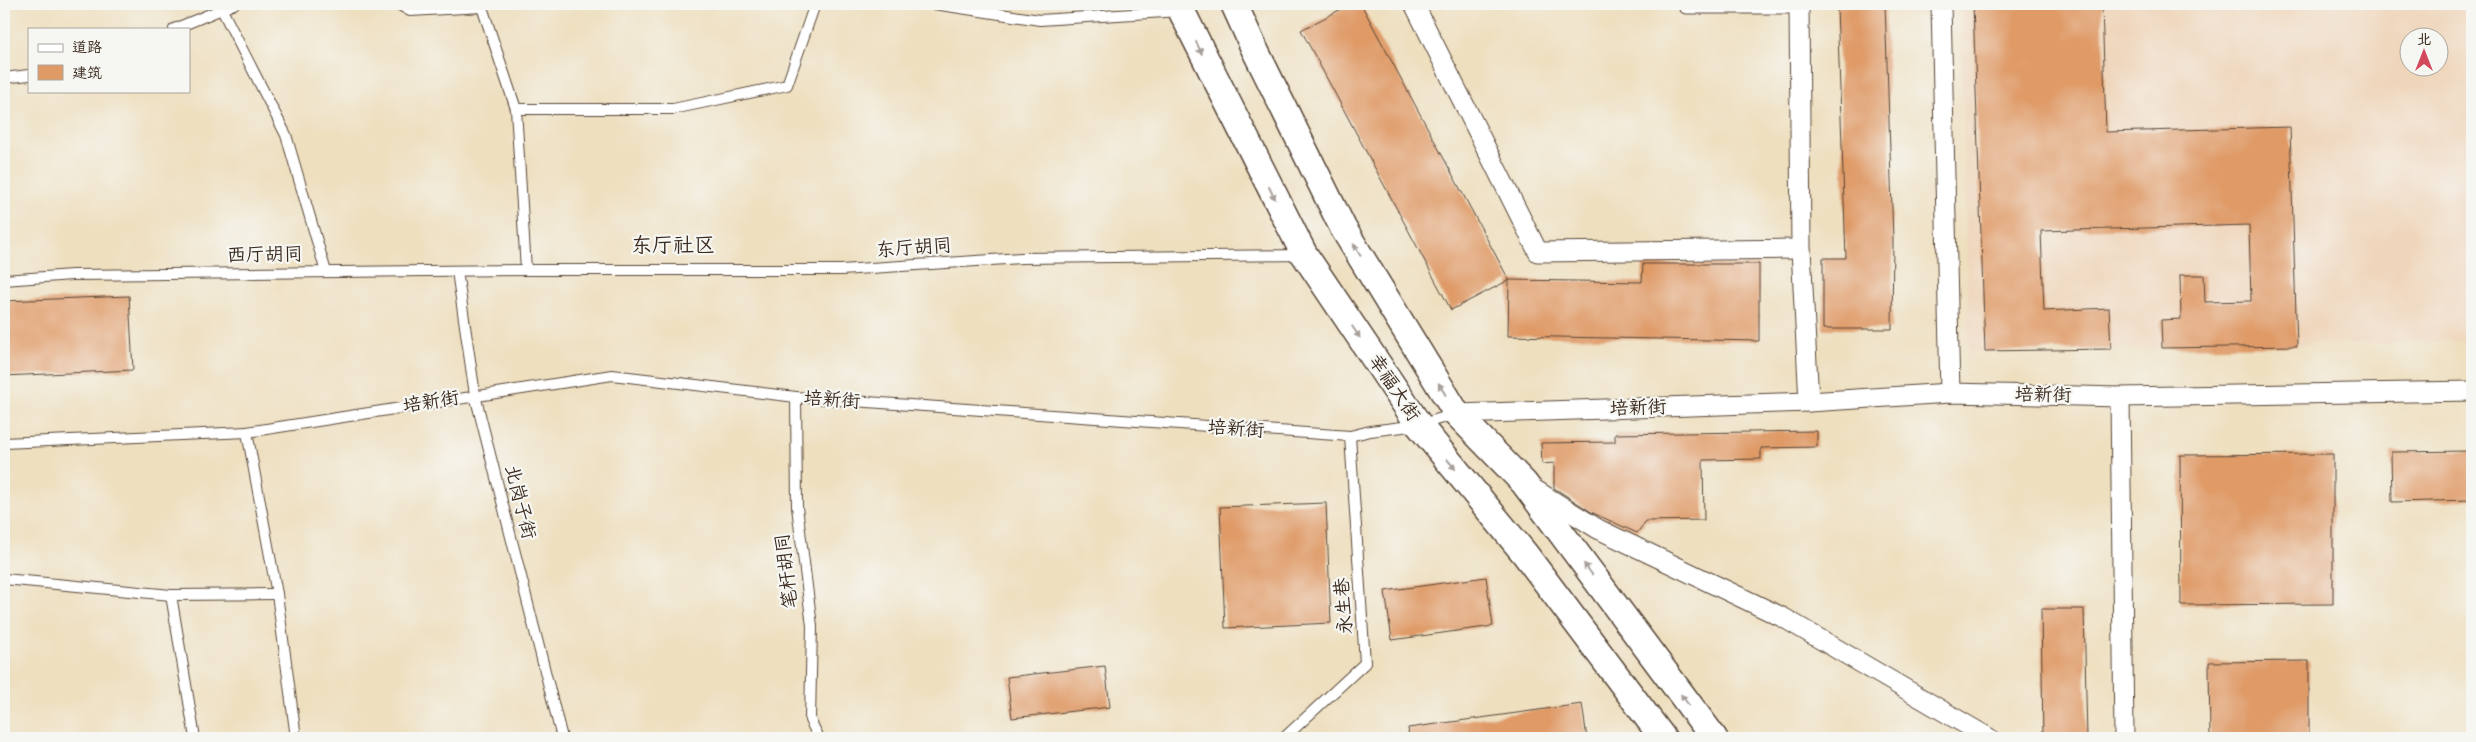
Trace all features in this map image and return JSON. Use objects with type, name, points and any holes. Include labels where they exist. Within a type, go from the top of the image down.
[{"type":"main road","name":"幸福大街","points":[[1234,4],[1343,228],[1457,414],[1524,483],[1714,738]]},
{"type":"main road","name":"幸福大街","points":[[1179,7],[1304,254],[1419,425],[1525,554],[1663,738]]},
{"type":"street","points":[[1414,4],[1538,252],[1801,249]]},
{"type":"street","points":[[1687,4],[1798,4],[1801,249],[1809,402]]},
{"type":"street","points":[[1941,4],[1950,393]]},
{"type":"street","name":"培新街","points":[[1457,414],[1809,402],[1950,393],[2120,397],[2472,391]]},
{"type":"street","points":[[2120,397],[2124,738]]},
{"type":"street","points":[[1524,483],[1598,529],[1784,618],[1989,738]]},
{"type":"lane","points":[[176,28],[220,7],[234,4]]},
{"type":"lane","points":[[398,4],[410,11],[482,7],[516,108],[526,270]]},
{"type":"lane","points":[[516,108],[673,108],[787,85],[815,4],[817,4]]},
{"type":"lane","points":[[934,4],[1040,20],[1179,7]]},
{"type":"lane","points":[[220,7],[286,135],[326,272]]},
{"type":"lane","points":[[4,78],[28,75]]},
{"type":"lane","name":"东厅胡同","points":[[526,270],[840,270],[1022,258],[1304,254]]},
{"type":"lane","name":"西厅胡同","points":[[4,280],[72,275],[526,270]]},
{"type":"lane","name":"北岗子街","points":[[457,271],[475,395],[562,738]]},
{"type":"lane","name":"培新街","points":[[4,443],[248,432],[612,375],[796,397],[1350,436],[1370,431],[1419,425],[1457,414]]},
{"type":"lane","name":"笔杆胡同","points":[[796,397],[797,507],[812,626],[810,720],[819,738]]},
{"type":"lane","points":[[248,432],[277,594],[296,738]]},
{"type":"lane","name":"永生巷","points":[[1284,738],[1365,663],[1350,436]]},
{"type":"lane","points":[[4,579],[171,595],[277,594]]},
{"type":"lane","points":[[171,595],[196,738]]},
{"type":"shaded area","points":[[1960,4],[2472,4],[2472,341],[1969,352]]},
{"type":"building","points":[[1351,4],[1361,4],[1509,280],[1451,310],[1301,30]]},
{"type":"building","points":[[1885,4],[1893,239],[1892,329],[1823,329],[1823,258],[1846,258],[1837,6]]},
{"type":"building","points":[[1973,4],[2102,4],[2106,132],[2290,127],[2297,346],[2162,348],[2161,320],[2181,319],[2180,275],[2204,275],[2205,302],[2251,301],[2249,225],[2041,231],[2044,311],[2109,308],[2111,349],[1985,351]]},
{"type":"building","points":[[1643,264],[1759,264],[1759,341],[1508,336],[1509,280],[1642,282]]},
{"type":"building","points":[[129,296],[133,370],[4,376],[4,301]]},
{"type":"building","points":[[1817,431],[1817,447],[1761,448],[1761,459],[1703,460],[1704,520],[1646,521],[1637,533],[1593,513],[1554,488],[1554,463],[1542,464],[1541,443],[1615,442],[1615,434]]},
{"type":"building","points":[[2472,451],[2472,500],[2392,502],[2391,452]]},
{"type":"building","points":[[2333,454],[2333,604],[2181,605],[2180,455]]},
{"type":"building","points":[[1326,503],[1331,623],[1225,628],[1220,507]]},
{"type":"building","points":[[1486,577],[1493,626],[1392,640],[1385,591]]},
{"type":"building","points":[[2041,609],[2084,609],[2087,738],[2043,738]]},
{"type":"building","points":[[2309,661],[2309,738],[2210,738],[2209,662]]},
{"type":"building","points":[[1105,666],[1110,707],[1012,718],[1007,677]]},
{"type":"building","points":[[1582,704],[1587,738],[1409,738],[1408,728]]},
{"type":"district","name":"东厅社区","points":[[673,246]]}]
